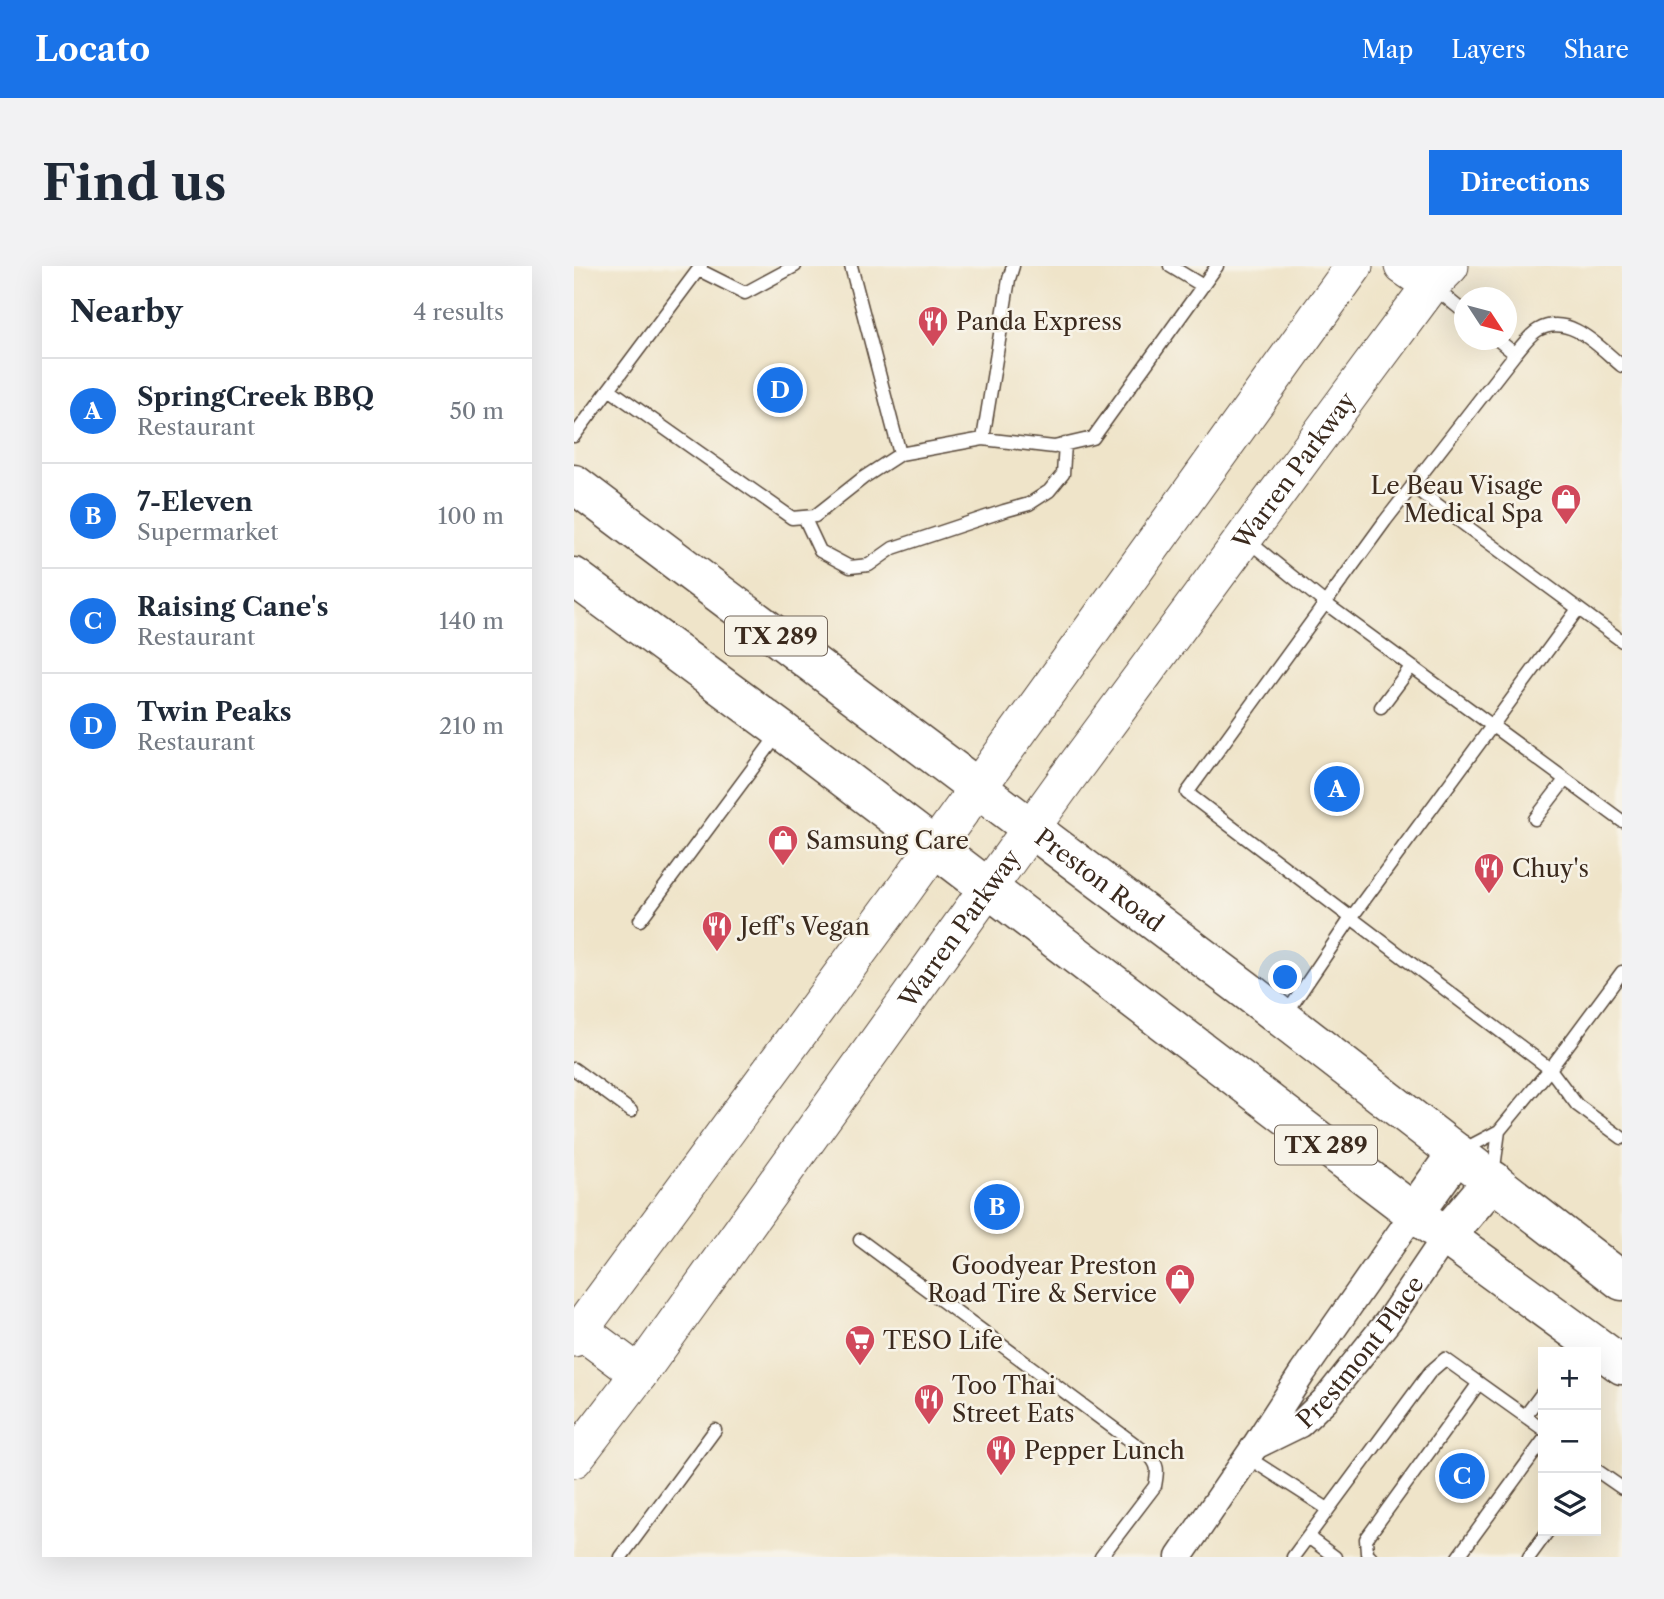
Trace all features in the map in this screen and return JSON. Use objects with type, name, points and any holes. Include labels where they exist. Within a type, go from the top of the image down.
[{"type":"main road","points":[[639,1374],[577,1334],[935,848],[1354,266]]},
{"type":"main road","name":"Warren Parkway","points":[[574,1459],[639,1374],[1030,827],[1244,537],[1428,272]]},
{"type":"main road","name":"Preston Road","points":[[574,484],[1283,1018],[1622,1281]]},
{"type":"main road","name":"TX 289","points":[[574,577],[989,887],[1582,1341],[1622,1366]]},
{"type":"main road","points":[[1414,1213],[1457,1153]]},
{"type":"main road","points":[[1446,1236],[1493,1180]]},
{"type":"street","name":"Prestmont Place","points":[[1179,1557],[1414,1213]]},
{"type":"street","name":"Prestmont Place","points":[[1251,1452],[1300,1424],[1325,1399],[1389,1320],[1446,1236]]},
{"type":"lane","points":[[574,436],[700,268],[745,293],[795,266]]},
{"type":"lane","points":[[851,266],[900,454]]},
{"type":"lane","points":[[983,439],[1013,266]]},
{"type":"lane","points":[[1170,266],[1203,286]]},
{"type":"lane","points":[[610,389],[792,518],[815,516],[863,478],[900,454],[983,439],[1054,447],[1093,438],[1217,266]]},
{"type":"lane","points":[[1428,272],[1454,300]]},
{"type":"lane","points":[[1622,366],[1576,329],[1553,324],[1536,330],[1379,529],[1187,793],[1550,1069],[1577,1105],[1622,1138]]},
{"type":"lane","points":[[1510,350],[1515,354]]},
{"type":"lane","points":[[804,517],[820,551],[850,567],[869,565],[893,548],[1003,511],[1030,505],[1049,491],[1063,474],[1065,444]]},
{"type":"lane","points":[[1412,486],[1622,640]]},
{"type":"lane","points":[[1244,537],[1325,603],[1622,821]]},
{"type":"lane","points":[[1283,1018],[1351,918],[1578,609]]},
{"type":"lane","points":[[1381,707],[1411,667]]},
{"type":"lane","points":[[640,920],[781,730]]},
{"type":"lane","points":[[1535,819],[1565,780]]},
{"type":"lane","points":[[1457,1153],[1499,1130],[1550,1069],[1622,972]]},
{"type":"lane","points":[[574,1069],[631,1111]]},
{"type":"lane","points":[[1493,1180],[1499,1130]]},
{"type":"lane","points":[[860,1240],[1156,1462],[1155,1486],[1101,1557]]},
{"type":"lane","points":[[1293,1557],[1430,1372],[1445,1359],[1538,1425]]},
{"type":"lane","points":[[1371,1557],[1367,1553],[1366,1539],[1479,1382]]},
{"type":"lane","points":[[1525,1416],[1538,1399]]},
{"type":"lane","points":[[621,1557],[715,1430]]},
{"type":"lane","points":[[1458,1557],[1538,1448]]},
{"type":"lane","points":[[1251,1452],[1328,1509]]},
{"type":"lane","points":[[1600,1473],[1622,1488]]},
{"type":"lane","points":[[1529,1557],[1544,1536]]},
{"type":"lane","points":[[1308,1537],[1335,1557]]},
{"type":"place","name":"Panda Express","points":[[933,348]]},
{"type":"place","name":"Twin Peaks","points":[[780,390]]},
{"type":"place","name":"Le Beau Visage Medical Spa","points":[[1566,526]]},
{"type":"place","name":"SpringCreek BBQ","points":[[1337,789]]},
{"type":"place","name":"Samsung Care","points":[[783,867]]},
{"type":"place","name":"Chuy's","points":[[1489,895]]},
{"type":"place","name":"Jeff's Vegan","points":[[717,953]]},
{"type":"place","name":"7-Eleven","points":[[997,1207]]},
{"type":"place","name":"Goodyear Preston Road Tire & Service","points":[[1180,1306]]},
{"type":"place","name":"TESO Life","points":[[860,1367]]},
{"type":"place","name":"Too Thai Street Eats","points":[[929,1426]]},
{"type":"place","name":"Raising Cane's","points":[[1462,1476]]},
{"type":"place","name":"Pepper Lunch","points":[[1001,1477]]}]
